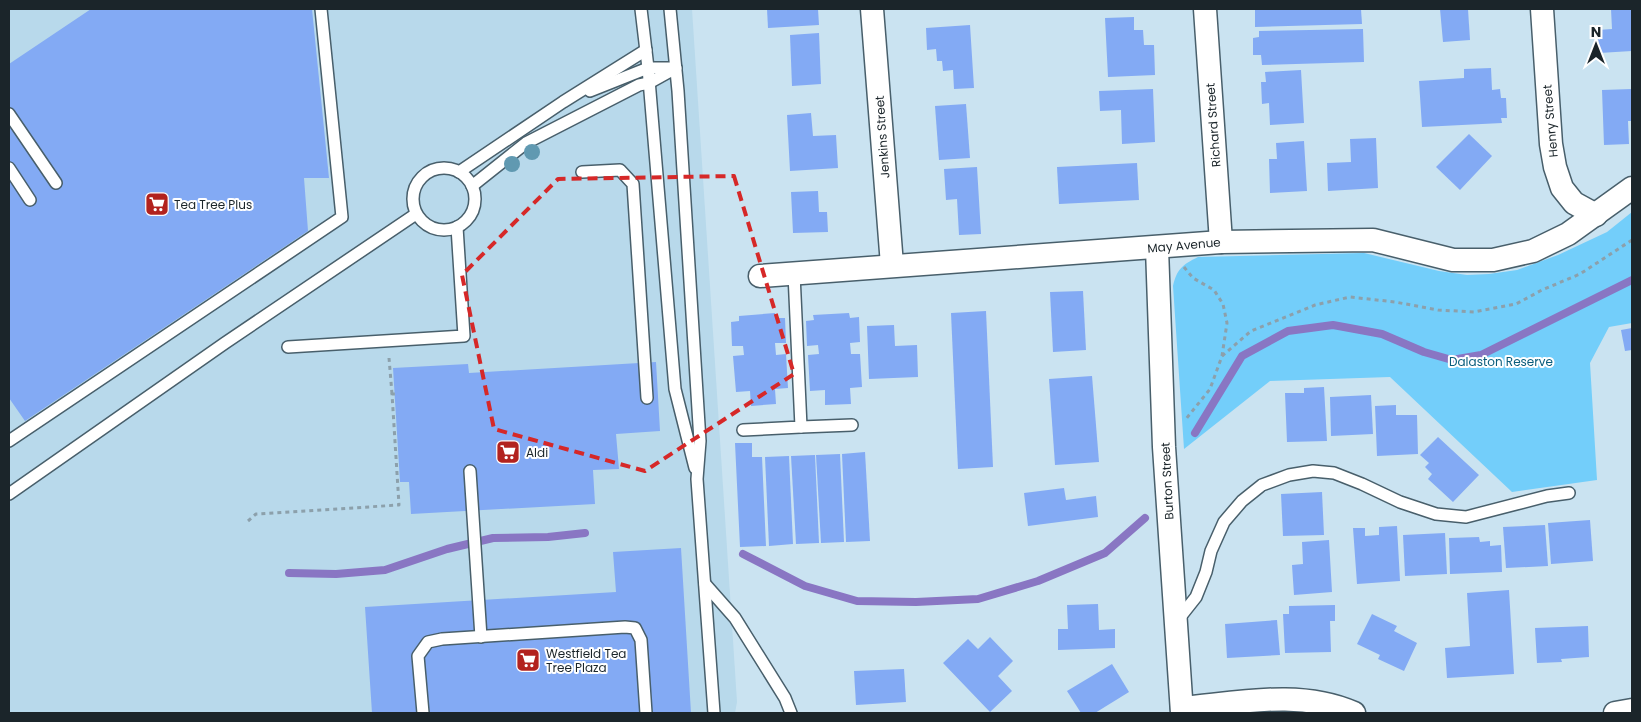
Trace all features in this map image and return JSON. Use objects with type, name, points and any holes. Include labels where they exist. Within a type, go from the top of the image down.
[{"type":"street","name":"Jenkins Street","points":[[872,9],[892,265]]},
{"type":"street","name":"Richard Street","points":[[1205,9],[1221,242]]},
{"type":"street","name":"Henry Street","points":[[1542,9],[1551,144],[1555,167],[1562,188],[1574,203],[1596,215]]},
{"type":"street","name":"May Avenue","points":[[760,276],[1221,242],[1373,240],[1453,260],[1493,260],[1532,251],[1568,234],[1632,188]]},
{"type":"street","name":"Burton Street","points":[[1163,247],[1164,447],[1182,710]]},
{"type":"street","points":[[1182,710],[1284,699],[1318,702],[1354,713]]},
{"type":"street","points":[[1615,713],[1632,710]]},
{"type":"lane","points":[[9,441],[342,217],[321,9]]},
{"type":"lane","points":[[641,9],[648,68],[675,389],[698,479]]},
{"type":"lane","points":[[670,9],[676,68],[700,440],[698,479],[714,713]]},
{"type":"lane","points":[[459,172],[563,102],[646,50]]},
{"type":"lane","points":[[563,102],[648,68],[676,68]]},
{"type":"lane","points":[[472,186],[526,143],[676,68]]},
{"type":"lane","points":[[9,114],[56,183]]},
{"type":"lane","points":[[9,168],[30,200]]},
{"type":"lane","points":[[450,169],[459,172],[472,186],[475,195],[471,214],[457,228],[438,230],[429,227],[416,214],[413,204],[413,194],[416,185],[430,171],[450,169]]},
{"type":"lane","points":[[582,172],[620,170],[633,184],[647,398]]},
{"type":"lane","points":[[9,494],[225,343],[416,214]]},
{"type":"lane","points":[[288,347],[464,336],[457,228]]},
{"type":"lane","points":[[794,274],[801,427]]},
{"type":"lane","points":[[743,430],[852,425]]},
{"type":"lane","points":[[470,471],[481,637]]},
{"type":"lane","points":[[1176,622],[1196,597],[1206,572],[1211,550],[1224,522],[1242,501],[1262,485],[1289,475],[1313,471],[1334,473],[1400,502],[1436,514],[1466,517],[1547,496],[1569,493]]},
{"type":"lane","points":[[704,584],[735,618],[784,698],[791,713]]},
{"type":"lane","points":[[423,713],[418,656],[428,642],[442,639],[625,627],[635,628],[641,640],[646,713]]},
{"type":"path","points":[[1222,356],[1251,331],[1315,305],[1350,297],[1395,302],[1438,310],[1474,312],[1516,304],[1542,290],[1580,274],[1632,240]]},
{"type":"path","points":[[1163,247],[1193,278],[1214,290],[1223,304],[1227,323],[1222,356],[1210,389],[1164,447]]},
{"type":"path","points":[[248,520],[256,514],[399,506],[393,394],[388,342]]},
{"type":"highlighted area","points":[[734,176],[794,374],[645,471],[494,429],[462,275],[558,179]]},
{"type":"shaded area","points":[[9,9],[692,9],[737,702],[735,713],[9,713]]},
{"type":"green space","name":"Dalaston Reserve","points":[[1632,212],[1632,323],[1609,327],[1590,363],[1597,480],[1512,492],[1390,377],[1270,381],[1184,449],[1173,286],[1178,271],[1192,260],[1198,257],[1364,253],[1439,271],[1467,275],[1489,274],[1517,270],[1558,255],[1607,232]]},
{"type":"building","name":"Tea Tree Plus","points":[[91,9],[312,9],[329,178],[304,178],[308,231],[25,421],[9,398],[9,64]]},
{"type":"building","points":[[767,9],[818,9],[819,25],[768,28]]},
{"type":"building","points":[[1255,9],[1361,9],[1362,24],[1255,27]]},
{"type":"building","points":[[1440,9],[1468,9],[1470,40],[1443,42]]},
{"type":"building","points":[[1611,9],[1632,9],[1632,51],[1599,53],[1598,30],[1612,29]]},
{"type":"building","points":[[1134,17],[1134,30],[1143,30],[1144,45],[1154,45],[1155,75],[1108,77],[1105,18]]},
{"type":"building","points":[[970,25],[974,88],[954,89],[953,70],[943,71],[942,61],[937,61],[936,49],[927,50],[926,28]]},
{"type":"building","points":[[1363,29],[1364,62],[1262,65],[1261,55],[1253,55],[1253,38],[1259,37],[1259,31]]},
{"type":"building","points":[[819,33],[821,84],[792,86],[790,35]]},
{"type":"building","points":[[1491,68],[1492,90],[1500,89],[1501,98],[1506,98],[1507,118],[1501,118],[1502,123],[1422,127],[1419,81],[1464,78],[1464,69]]},
{"type":"building","points":[[1301,70],[1304,123],[1270,125],[1269,103],[1262,104],[1261,82],[1266,82],[1265,72]]},
{"type":"building","points":[[1153,89],[1155,142],[1122,144],[1121,110],[1100,111],[1099,91]]},
{"type":"building","points":[[1632,89],[1632,121],[1628,121],[1629,144],[1604,145],[1602,90]]},
{"type":"building","points":[[966,104],[970,158],[939,160],[935,106]]},
{"type":"building","points":[[811,113],[813,136],[836,135],[838,168],[790,171],[787,115]]},
{"type":"building","points":[[1469,134],[1492,156],[1460,190],[1436,167]]},
{"type":"building","points":[[1376,138],[1378,188],[1328,191],[1327,163],[1351,162],[1350,139]]},
{"type":"building","points":[[1304,141],[1307,191],[1270,193],[1269,159],[1277,159],[1276,143]]},
{"type":"building","points":[[1137,163],[1139,200],[1059,204],[1057,167]]},
{"type":"building","points":[[977,167],[981,234],[959,235],[957,199],[946,200],[944,169]]},
{"type":"building","points":[[818,191],[819,212],[827,212],[828,232],[793,233],[791,192]]},
{"type":"building","points":[[1083,291],[1086,350],[1053,352],[1050,292]]},
{"type":"building","points":[[986,311],[993,467],[958,469],[951,313]]},
{"type":"building","points":[[775,313],[775,318],[785,318],[786,343],[775,343],[776,355],[786,354],[788,388],[775,389],[776,404],[751,406],[750,391],[736,392],[733,356],[744,355],[743,346],[732,346],[731,322],[739,321],[739,316]]},
{"type":"building","points":[[849,313],[850,318],[859,317],[860,342],[850,343],[851,354],[860,354],[862,387],[850,388],[851,404],[825,405],[825,390],[810,391],[808,355],[819,354],[818,345],[807,346],[806,321],[814,320],[813,315]]},
{"type":"building","points":[[894,325],[895,346],[917,345],[918,377],[869,379],[867,326]]},
{"type":"building","points":[[1632,328],[1632,350],[1625,351],[1621,330]]},
{"type":"building","name":"Aldi","points":[[656,362],[660,431],[616,434],[619,469],[593,470],[595,504],[411,514],[409,482],[400,482],[393,368],[468,364],[469,373]]},
{"type":"building","points":[[1092,376],[1099,462],[1055,465],[1049,379]]},
{"type":"building","points":[[1324,387],[1327,441],[1287,442],[1285,393],[1304,393],[1304,388]]},
{"type":"building","points":[[1371,395],[1373,434],[1331,436],[1330,397]]},
{"type":"building","points":[[1396,405],[1396,415],[1417,415],[1418,454],[1377,456],[1375,406]]},
{"type":"building","points":[[1438,437],[1479,475],[1453,502],[1428,479],[1432,474],[1425,467],[1429,463],[1420,455]]},
{"type":"building","points":[[735,443],[752,443],[752,457],[762,457],[766,546],[740,547]]},
{"type":"building","points":[[865,452],[870,541],[846,542],[842,454]]},
{"type":"building","points":[[840,454],[844,542],[821,543],[816,455]]},
{"type":"building","points":[[815,455],[819,543],[796,544],[791,456]]},
{"type":"building","points":[[789,456],[793,544],[769,546],[765,457]]},
{"type":"building","points":[[1064,488],[1066,500],[1096,496],[1098,517],[1028,526],[1024,493]]},
{"type":"building","points":[[1322,492],[1324,535],[1283,536],[1281,494]]},
{"type":"building","points":[[1590,520],[1593,561],[1551,564],[1548,523]]},
{"type":"building","points":[[1545,525],[1548,566],[1506,568],[1503,527]]},
{"type":"building","points":[[1397,526],[1400,581],[1357,584],[1353,528],[1365,528],[1365,536],[1379,535],[1379,527]]},
{"type":"building","points":[[1445,533],[1447,574],[1405,576],[1403,535]]},
{"type":"building","points":[[1479,537],[1480,542],[1490,541],[1490,546],[1501,545],[1502,572],[1450,574],[1449,538]]},
{"type":"building","points":[[1329,540],[1332,592],[1294,595],[1292,565],[1303,564],[1302,542]]},
{"type":"building","name":"Westfield Tea Tree Plaza","points":[[681,548],[691,713],[372,713],[365,607],[616,592],[613,552]]},
{"type":"building","points":[[1509,590],[1514,674],[1447,678],[1445,648],[1470,646],[1467,593]]},
{"type":"building","points":[[1098,604],[1099,630],[1115,629],[1115,648],[1058,650],[1058,629],[1068,629],[1067,605]]},
{"type":"building","points":[[1335,605],[1335,621],[1330,621],[1331,652],[1285,653],[1283,614],[1289,614],[1289,606]]},
{"type":"building","points":[[1372,614],[1397,626],[1394,631],[1417,643],[1404,671],[1378,659],[1380,655],[1357,644]]},
{"type":"building","points":[[1277,620],[1280,655],[1227,658],[1225,624]]},
{"type":"building","points":[[1588,626],[1589,657],[1561,659],[1562,662],[1537,663],[1535,628]]},
{"type":"building","points":[[990,637],[1013,661],[998,676],[1012,691],[990,712],[943,663],[968,639],[978,649]]},
{"type":"building","points":[[1112,664],[1129,692],[1095,713],[1081,713],[1067,691]]},
{"type":"building","points":[[904,669],[906,702],[856,705],[854,671]]},
{"type":"waterway","points":[[1195,433],[1242,356],[1288,331],[1333,325],[1382,334],[1424,352],[1452,360],[1481,355],[1632,280]]},
{"type":"waterway","points":[[743,554],[805,586],[857,601],[916,602],[978,599],[1038,581],[1105,553],[1145,518]]},
{"type":"waterway","points":[[289,573],[336,574],[385,570],[447,549],[493,538],[548,537],[585,533]]},
{"type":"place","name":"Tea Tree Plus","points":[[157,204]]},
{"type":"place","name":"Aldi","points":[[508,452]]},
{"type":"place","name":"Westfield Tea Tree Plaza","points":[[528,660]]}]
